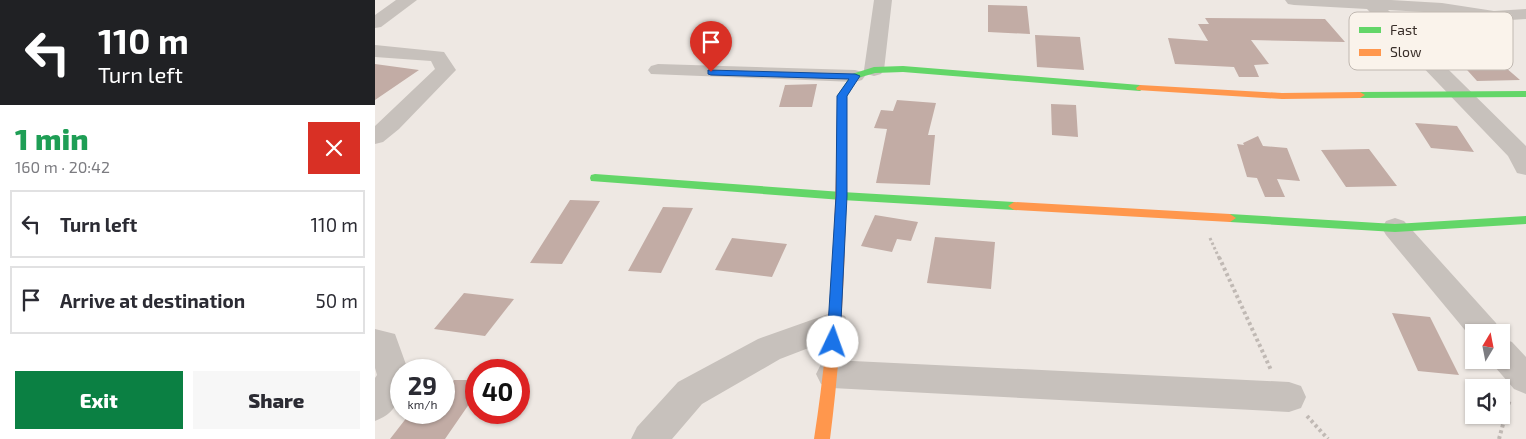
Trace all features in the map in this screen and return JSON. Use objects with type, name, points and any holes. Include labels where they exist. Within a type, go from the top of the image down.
[{"type":"street","points":[[375,23],[408,0]]},
{"type":"street","points":[[821,439],[832,374],[841,196],[842,96],[864,73],[883,0]]},
{"type":"street","points":[[1294,0],[1370,2],[1468,12]]},
{"type":"street","points":[[1370,2],[1380,12]]},
{"type":"street","points":[[1513,15],[1526,14]]},
{"type":"street","points":[[375,51],[437,56],[446,70],[391,124],[375,137]]},
{"type":"street","points":[[658,70],[864,73],[903,68],[1149,89],[1282,96],[1459,92],[1526,94]]},
{"type":"street","points":[[1437,70],[1518,152],[1526,167]]},
{"type":"street","points":[[595,178],[841,196],[1395,228],[1526,220]]},
{"type":"street","points":[[1395,228],[1478,324]]},
{"type":"street","points":[[649,439],[690,393],[769,349],[834,325]]},
{"type":"street","points":[[375,342],[384,343],[394,378],[375,405]]},
{"type":"street","points":[[832,374],[1289,397]]},
{"type":"path","points":[[1200,216],[1276,382],[1328,439]]},
{"type":"path","points":[[1499,439],[1515,367]]},
{"type":"building","points":[[988,5],[1027,6],[1030,34],[988,32]]},
{"type":"building","points":[[1205,18],[1325,19],[1345,42],[1251,40],[1269,64],[1254,65],[1259,77],[1239,77],[1234,67],[1175,64],[1168,38],[1208,41],[1198,24],[1209,24]]},
{"type":"building","points":[[1035,35],[1080,37],[1084,70],[1037,67]]},
{"type":"building","points":[[375,64],[419,70],[375,100]]},
{"type":"building","points":[[1467,70],[1508,70],[1520,80],[1477,81]]},
{"type":"building","points":[[817,84],[812,107],[779,107],[785,85]]},
{"type":"building","points":[[897,100],[936,103],[928,135],[935,135],[930,185],[876,183],[887,129],[874,128],[881,110],[893,111]]},
{"type":"building","points":[[1051,104],[1076,105],[1078,137],[1052,135]]},
{"type":"building","points":[[1415,123],[1457,126],[1474,152],[1431,148]]},
{"type":"building","points":[[1258,136],[1263,146],[1287,148],[1300,181],[1277,179],[1285,197],[1265,197],[1257,178],[1247,177],[1237,144],[1244,145],[1243,143]]},
{"type":"building","points":[[1369,149],[1397,186],[1346,187],[1321,150]]},
{"type":"building","points":[[570,200],[600,201],[562,264],[530,263]]},
{"type":"building","points":[[663,207],[693,208],[661,273],[628,271]]},
{"type":"building","points":[[875,215],[918,222],[911,241],[897,239],[892,252],[861,246]]},
{"type":"building","points":[[935,237],[995,242],[991,289],[927,283]]},
{"type":"building","points":[[732,238],[787,244],[772,277],[715,270]]},
{"type":"building","points":[[464,293],[514,299],[485,336],[434,329]]},
{"type":"building","points":[[1392,313],[1430,317],[1459,375],[1418,371]]},
{"type":"building","points":[[455,380],[465,380],[465,410],[445,439],[390,439],[402,424],[455,424]]},
{"type":"traffic: fast","points":[[842,113],[842,96],[855,76],[874,70],[903,69],[1140,88]]},
{"type":"traffic: fast","points":[[1360,95],[1526,94]]},
{"type":"traffic: fast","points":[[595,178],[1014,206]]},
{"type":"traffic: fast","points":[[1230,218],[1395,228],[1526,220]]},
{"type":"traffic: slow","points":[[1140,88],[1282,96],[1360,95]]},
{"type":"traffic: slow","points":[[822,439],[836,317],[842,113]]},
{"type":"traffic: slow","points":[[1014,206],[1230,218]]},
{"type":"route","points":[[711,72],[855,76],[842,96],[841,196],[833,342]]}]
